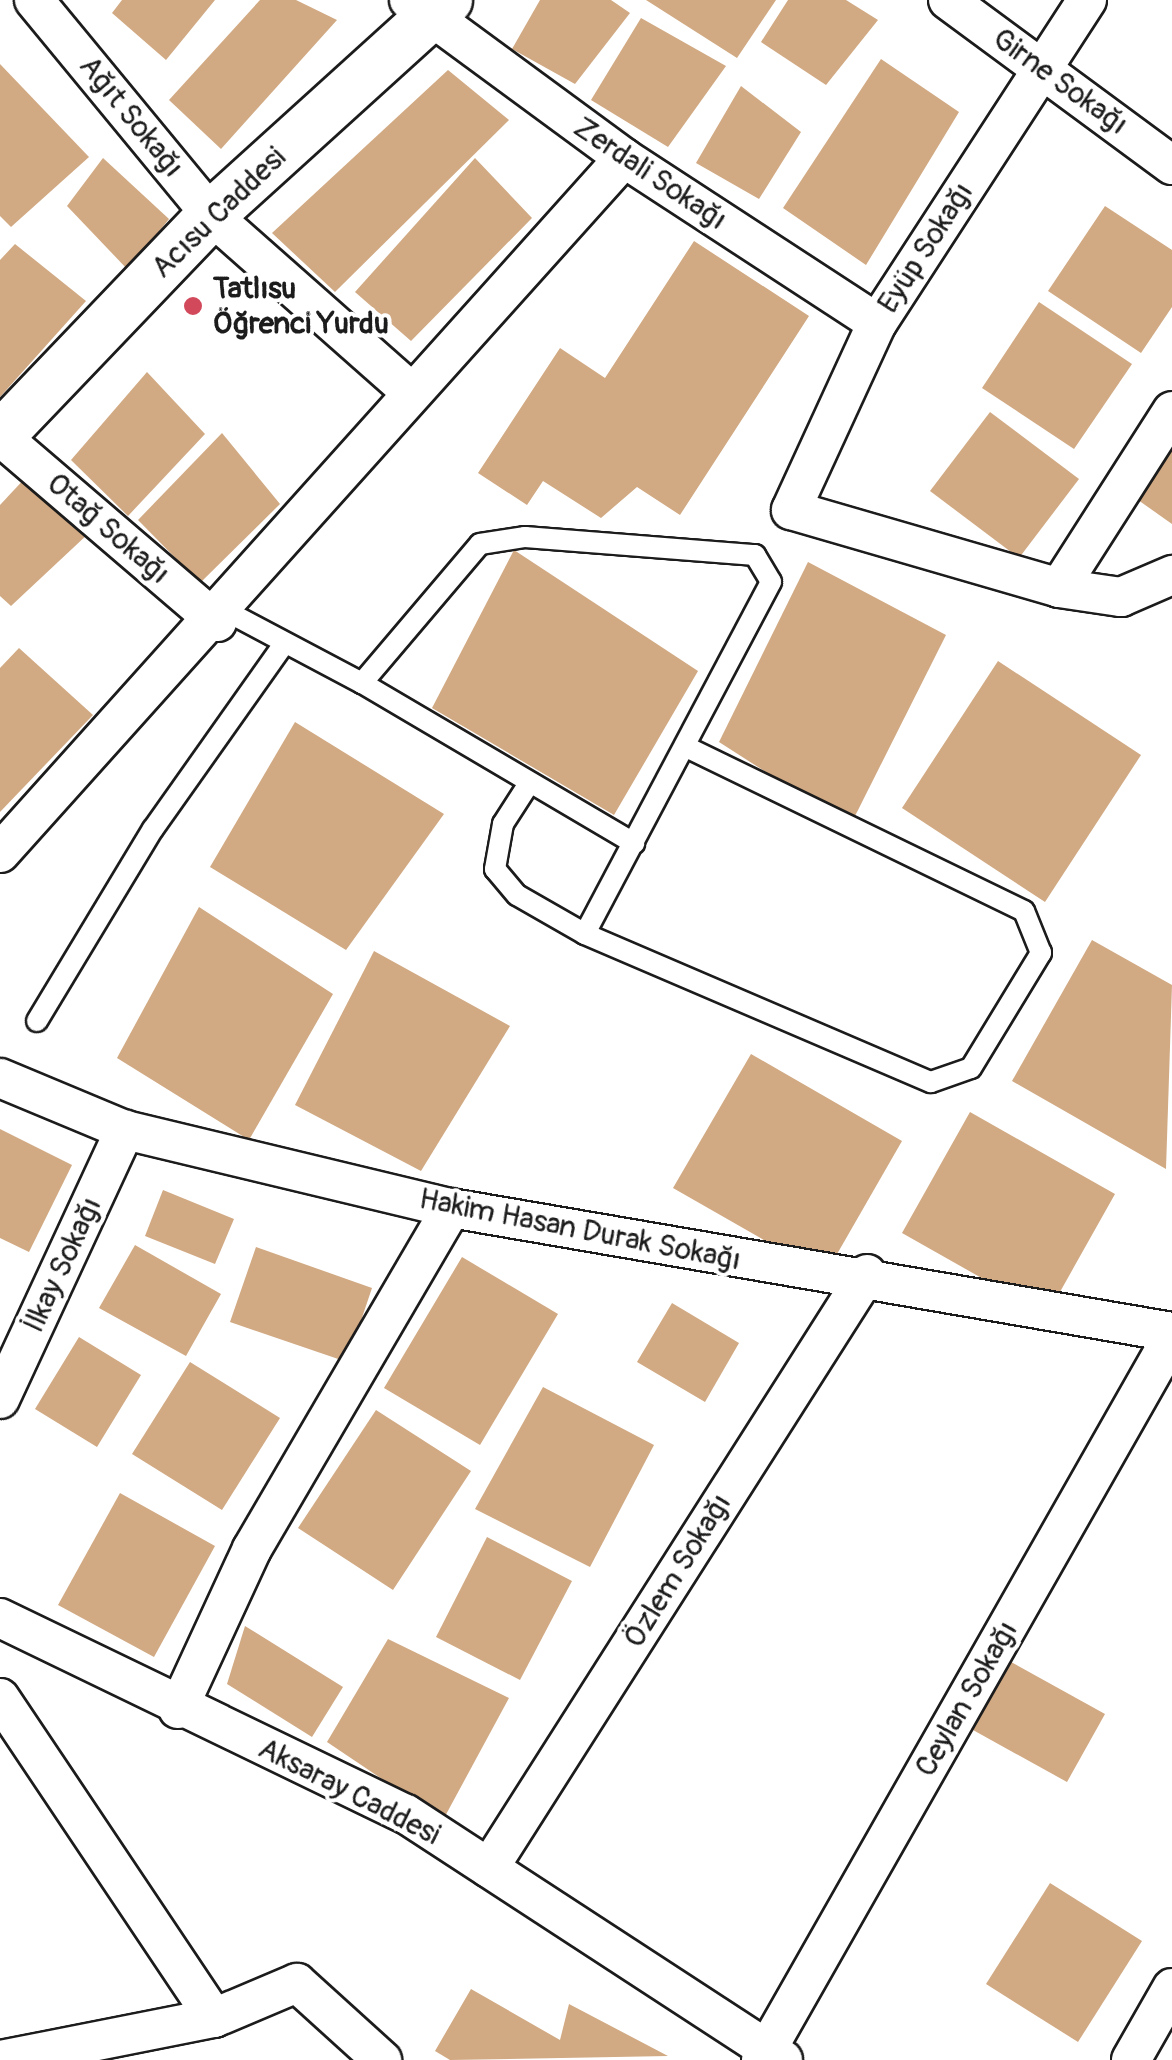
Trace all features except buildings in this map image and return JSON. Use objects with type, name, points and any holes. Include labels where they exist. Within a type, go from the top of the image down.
[{"type":"street","name":"Ağıt Sokağı","points":[[34,0],[212,215],[410,390]]},
{"type":"street","name":"Girne Sokağı","points":[[948,0],[1172,166]]},
{"type":"street","name":"Eyüp Sokağı","points":[[1058,588],[792,510],[877,323],[1087,0]]},
{"type":"street","name":"Acısu Caddesi","points":[[0,436],[212,215],[428,6]]},
{"type":"street","name":"Zerdali Sokağı","points":[[428,6],[624,158],[877,323]]},
{"type":"street","points":[[3,844],[221,616],[410,390],[624,158]]},
{"type":"street","points":[[1172,410],[1058,588],[1121,598],[1172,575]]},
{"type":"street","name":"Otağ Sokağı","points":[[0,436],[221,616]]},
{"type":"street","name":"Hakim Hasan Durak Sokağı","points":[[0,1078],[125,1130],[451,1208],[824,1275],[867,1274],[1047,1315],[1172,1334]]},
{"type":"street","name":"İlkay Sokağı","points":[[0,1400],[125,1130]]},
{"type":"street","points":[[178,1709],[252,1549],[451,1208]]},
{"type":"street","name":"Özlem Sokağı","points":[[489,1868],[867,1274]]},
{"type":"street","name":"Ceylan Sokağı","points":[[770,2057],[1172,1334]]},
{"type":"street","name":"Aksaray Caddesi","points":[[0,1618],[178,1709],[406,1814],[770,2057]]},
{"type":"street","points":[[0,1698],[214,2018]]},
{"type":"street","points":[[1,2060],[214,2018],[297,1984],[382,2060]]},
{"type":"street","points":[[1131,2060],[1172,1988]]},
{"type":"lane","points":[[362,683],[480,544],[525,537],[755,555],[771,582],[585,934]]},
{"type":"lane","points":[[221,616],[362,683],[528,785],[634,843]]},
{"type":"lane","points":[[38,1021],[153,829],[282,647]]},
{"type":"lane","points":[[528,785],[504,824],[496,870],[516,894],[585,934],[931,1082],[971,1068],[1041,953],[1024,911],[686,747]]},
{"type":"place","name":"Tatlısu Öğrenci Yurdu","points":[[193,306]]}]
